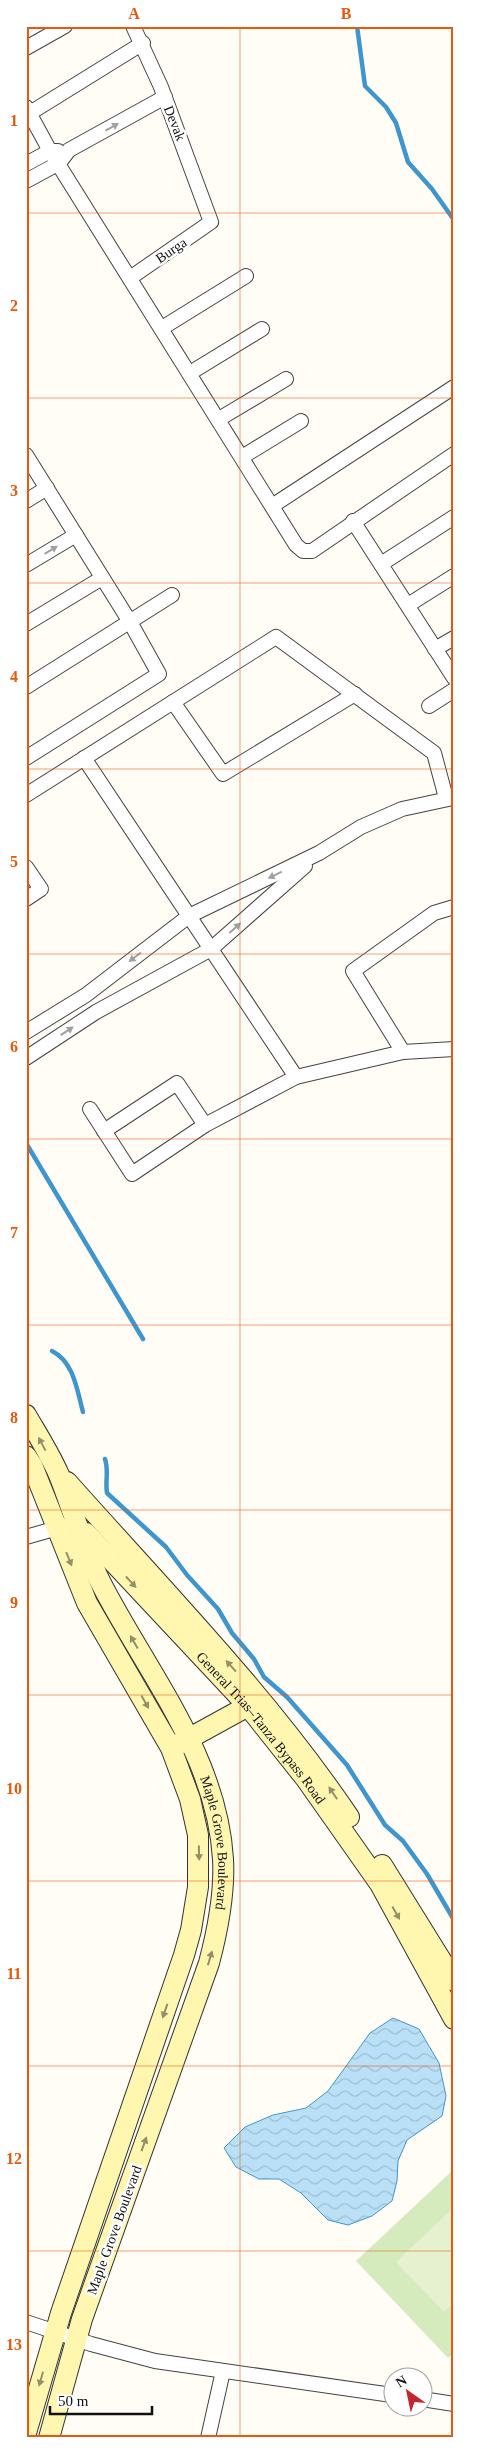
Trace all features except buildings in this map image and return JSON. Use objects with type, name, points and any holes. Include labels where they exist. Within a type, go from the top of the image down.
[{"type":"street","points":[[26,48],[65,26]]},
{"type":"street","name":"Devak","points":[[133,26],[165,97],[211,222]]},
{"type":"street","points":[[142,43],[28,110],[50,151],[296,545],[303,551],[312,551],[353,521],[454,454]]},
{"type":"street","points":[[26,181],[59,163],[69,150],[165,97]]},
{"type":"street","points":[[26,164],[50,151],[69,150]]},
{"type":"street","name":"Burga","points":[[130,278],[211,222]]},
{"type":"street","points":[[162,328],[246,276]]},
{"type":"street","points":[[190,373],[262,329]]},
{"type":"street","points":[[218,419],[286,379]]},
{"type":"street","points":[[272,506],[454,387]]},
{"type":"street","points":[[242,458],[300,421]]},
{"type":"street","points":[[26,455],[130,622],[159,674],[26,758]]},
{"type":"street","points":[[26,501],[47,488]]},
{"type":"street","points":[[381,564],[454,517]]},
{"type":"street","points":[[353,521],[454,678]]},
{"type":"street","points":[[26,565],[76,535]]},
{"type":"street","points":[[408,605],[454,576]]},
{"type":"street","points":[[26,624],[102,578]]},
{"type":"street","points":[[26,687],[172,595]]},
{"type":"street","points":[[26,795],[276,637],[434,752],[450,798],[394,812],[361,826],[319,854],[211,949],[96,1012],[26,1058]]},
{"type":"street","points":[[436,649],[454,638]]},
{"type":"street","points":[[429,706],[454,690]]},
{"type":"street","points":[[173,702],[223,774],[356,694]]},
{"type":"street","points":[[84,758],[296,1077]]},
{"type":"street","points":[[26,1032],[86,995],[189,916],[319,854]]},
{"type":"street","points":[[26,867],[41,889],[26,899]]},
{"type":"street","points":[[403,1052],[353,970],[434,913],[454,907]]},
{"type":"street","points":[[86,995],[96,1012]]},
{"type":"street","points":[[90,1109],[132,1174],[205,1125],[296,1077],[403,1052],[454,1049]]},
{"type":"street","points":[[104,1131],[177,1083],[205,1125]]},
{"type":"street","name":"Maple Grove Boulevard","points":[[26,1415],[58,1472],[102,1586],[188,1738],[209,1788],[220,1834],[223,1882],[216,1934],[209,1963],[76,2339],[49,2438]]},
{"type":"street","name":"Maple Grove Boulevard","points":[[26,2433],[55,2332],[184,1955],[195,1915],[198,1887],[198,1835],[190,1800],[171,1748],[87,1604],[29,1460]]},
{"type":"street","name":"General Trias–Tanza Bypass Road","points":[[29,1460],[77,1523],[248,1706],[306,1778],[380,1884],[454,2019]]},
{"type":"street","name":"General Trias–Tanza Bypass Road","points":[[58,1472],[261,1699],[313,1764],[399,1890],[454,1981]]},
{"type":"street","points":[[26,1537],[77,1523]]},
{"type":"street","points":[[171,1748],[248,1706]]},
{"type":"street","points":[[26,2322],[76,2339],[155,2361],[382,2394]]},
{"type":"street","points":[[208,2438],[223,2371]]},
{"type":"street","points":[[432,2401],[454,2404]]},
{"type":"green space","points":[[454,2169],[454,2353],[448,2358],[356,2261]]},
{"type":"green space","points":[[454,2207],[454,2303],[444,2312],[396,2262]]},
{"type":"water","points":[[393,2018],[419,2029],[439,2063],[446,2096],[442,2116],[407,2140],[398,2161],[397,2181],[392,2201],[372,2216],[348,2225],[328,2220],[301,2193],[279,2179],[259,2179],[236,2167],[224,2148],[245,2127],[273,2115],[306,2108],[328,2091],[370,2033]]},
{"type":"waterway","points":[[357,26],[365,86],[386,107],[396,123],[408,162],[432,189],[454,220]]},
{"type":"waterway","points":[[26,1143],[143,1339]]},
{"type":"waterway","points":[[52,1351],[70,1369],[74,1377],[83,1412]]},
{"type":"waterway","points":[[105,1459],[107,1493],[166,1547],[187,1575],[218,1609],[232,1633],[254,1659],[264,1677],[287,1697],[347,1765],[385,1825],[403,1841],[427,1874],[454,1920]]}]
